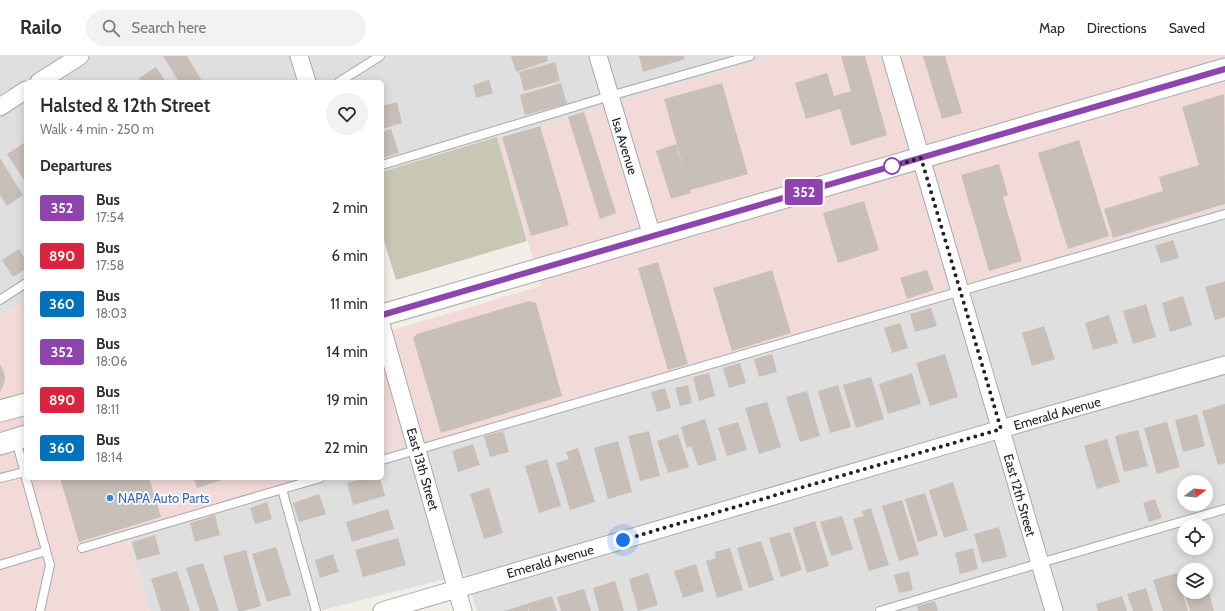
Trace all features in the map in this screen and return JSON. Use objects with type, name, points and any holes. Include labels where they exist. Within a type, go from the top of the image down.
[{"type":"street","points":[[42,80],[80,56]]},
{"type":"street","points":[[299,56],[305,80]]},
{"type":"street","name":"Isa Avenue","points":[[598,56],[652,236]]},
{"type":"street","name":"East 12th Street","points":[[891,56],[1054,611]]},
{"type":"street","points":[[384,314],[1225,69]]},
{"type":"street","points":[[0,107],[24,91]]},
{"type":"street","name":"East 13th Street","points":[[384,335],[463,611]]},
{"type":"street","name":"Emerald Avenue","points":[[382,611],[1001,429],[1225,365]]},
{"type":"street","points":[[0,411],[24,405]]},
{"type":"lane","points":[[342,80],[380,56]]},
{"type":"lane","points":[[384,164],[748,56]]},
{"type":"lane","points":[[384,459],[1225,214]]},
{"type":"lane","points":[[0,300],[24,284]]},
{"type":"lane","points":[[14,440],[24,470]]},
{"type":"lane","points":[[0,478],[24,476]]},
{"type":"lane","points":[[27,480],[50,565],[40,611]]},
{"type":"lane","points":[[82,548],[313,480]]},
{"type":"lane","points":[[282,489],[316,611]]},
{"type":"lane","points":[[880,611],[902,608],[1040,563],[1225,509]]},
{"type":"lane","points":[[0,565],[46,551]]},
{"type":"shaded area","points":[[0,56],[775,56],[384,171],[384,80],[24,80],[24,300],[0,316]]},
{"type":"shaded area","points":[[775,56],[1225,56],[1225,207],[384,458],[384,332],[541,286],[497,137],[502,137]]},
{"type":"shaded area","points":[[497,137],[527,241],[396,280],[384,241],[384,171]]},
{"type":"shaded area","points":[[1225,206],[1225,611],[477,611],[465,574],[319,611],[150,611],[126,531],[297,480],[384,480],[384,454]]},
{"type":"shaded area","points":[[24,300],[24,480],[311,480],[127,535],[150,611],[0,611],[0,316]]},
{"type":"building","points":[[163,56],[187,56],[201,80],[178,80]]},
{"type":"building","points":[[511,56],[547,56],[548,61],[516,72]]},
{"type":"building","points":[[639,56],[684,56],[685,59],[643,72]]},
{"type":"building","points":[[841,56],[865,56],[887,135],[851,146],[840,109],[806,119],[795,83],[827,73],[834,96],[851,91]]},
{"type":"building","points":[[923,56],[945,56],[962,113],[942,119]]},
{"type":"building","points":[[555,62],[560,81],[524,91],[519,72]]},
{"type":"building","points":[[156,67],[165,80],[140,80],[139,78]]},
{"type":"building","points":[[489,80],[493,93],[476,98],[473,85]]},
{"type":"building","points":[[561,83],[567,104],[525,115],[520,95]]},
{"type":"building","points":[[722,83],[748,174],[690,190],[691,193],[671,199],[656,151],[676,144],[685,173],[664,99]]},
{"type":"building","points":[[1224,94],[1225,204],[1113,238],[1104,209],[1163,191],[1159,177],[1199,165],[1182,107]]},
{"type":"building","points":[[397,102],[402,123],[384,128],[384,105]]},
{"type":"building","points":[[584,112],[616,213],[600,219],[568,117]]},
{"type":"building","points":[[540,126],[569,225],[531,236],[502,137]]},
{"type":"building","points":[[391,129],[399,153],[384,157],[384,131]]},
{"type":"building","points":[[1079,140],[1109,236],[1068,249],[1038,153]]},
{"type":"building","points":[[24,143],[24,180],[7,154]]},
{"type":"building","points":[[0,158],[23,195],[7,206],[0,195]]},
{"type":"building","points":[[999,164],[1008,195],[1003,197],[1022,261],[989,271],[961,175]]},
{"type":"building","points":[[864,201],[879,250],[838,263],[823,213]]},
{"type":"building","points":[[1173,240],[1179,258],[1161,263],[1155,246]]},
{"type":"building","points":[[19,249],[24,258],[24,270],[13,277],[2,260]]},
{"type":"building","points":[[658,262],[688,364],[668,370],[638,268]]},
{"type":"building","points":[[772,270],[791,333],[732,351],[713,288]]},
{"type":"building","points":[[927,270],[934,290],[907,299],[900,278]]},
{"type":"building","points":[[1225,281],[1225,317],[1215,320],[1205,287]]},
{"type":"building","points":[[1183,296],[1192,325],[1170,332],[1162,303]]},
{"type":"building","points":[[529,301],[536,303],[562,396],[441,433],[413,338],[417,334]]},
{"type":"building","points":[[1146,304],[1156,337],[1133,344],[1123,311]]},
{"type":"building","points":[[931,308],[937,326],[915,332],[910,314]]},
{"type":"building","points":[[1109,315],[1118,343],[1093,350],[1085,323]]},
{"type":"building","points":[[900,323],[908,348],[892,353],[884,328]]},
{"type":"building","points":[[1044,326],[1055,359],[1032,366],[1022,333]]},
{"type":"building","points":[[772,354],[777,372],[759,377],[754,359]]},
{"type":"building","points":[[945,354],[958,397],[930,406],[916,363]]},
{"type":"building","points":[[740,363],[746,383],[729,388],[723,368]]},
{"type":"building","points":[[0,364],[4,372],[5,379],[0,392]]},
{"type":"building","points":[[709,373],[715,396],[699,401],[693,377]]},
{"type":"building","points":[[912,373],[921,404],[888,414],[879,384]]},
{"type":"building","points":[[871,377],[884,419],[856,428],[843,385]]},
{"type":"building","points":[[688,385],[692,403],[680,406],[675,388]]},
{"type":"building","points":[[838,385],[851,427],[830,433],[818,391]]},
{"type":"building","points":[[665,388],[671,408],[657,412],[651,392]]},
{"type":"building","points":[[807,391],[820,436],[800,442],[786,397]]},
{"type":"building","points":[[767,402],[781,447],[759,454],[745,408]]},
{"type":"building","points":[[1225,404],[1225,463],[1218,465],[1202,411]]},
{"type":"building","points":[[1197,414],[1205,446],[1183,452],[1175,420]]},
{"type":"building","points":[[705,419],[717,460],[698,466],[691,446],[687,448],[681,427]]},
{"type":"building","points":[[738,422],[747,450],[727,456],[718,428]]},
{"type":"building","points":[[1167,422],[1180,467],[1157,474],[1144,428]]},
{"type":"building","points":[[1138,430],[1148,466],[1124,472],[1115,436]]},
{"type":"building","points":[[503,431],[509,452],[490,457],[484,436]]},
{"type":"building","points":[[649,431],[660,476],[640,481],[628,436]]},
{"type":"building","points":[[678,434],[689,467],[668,473],[657,441]]},
{"type":"building","points":[[1107,439],[1120,482],[1097,489],[1084,446]]},
{"type":"building","points":[[618,441],[632,492],[608,499],[594,448]]},
{"type":"building","points":[[473,444],[480,465],[458,472],[452,451]]},
{"type":"building","points":[[578,448],[595,502],[570,510],[556,463],[569,459],[566,452]]},
{"type":"building","points":[[547,459],[561,506],[539,513],[525,466]]},
{"type":"building","name":"NAPA Auto Parts","points":[[61,480],[150,480],[161,517],[79,542]]},
{"type":"building","points":[[195,480],[222,480],[197,488]]},
{"type":"building","points":[[358,480],[381,480],[385,496],[353,505],[347,483]]},
{"type":"building","points":[[953,482],[968,530],[944,538],[929,490]]},
{"type":"building","points":[[489,488],[503,533],[484,539],[470,494]]},
{"type":"building","points":[[925,493],[938,535],[918,542],[905,499]]},
{"type":"building","points":[[319,494],[326,514],[299,522],[293,503]]},
{"type":"building","points":[[1155,499],[1162,518],[1149,522],[1143,503]]},
{"type":"building","points":[[902,500],[919,555],[899,561],[882,506]]},
{"type":"building","points":[[267,502],[272,519],[255,524],[250,508]]},
{"type":"building","points":[[871,508],[889,565],[869,571],[853,519],[864,516],[862,511]]},
{"type":"building","points":[[388,509],[394,529],[352,542],[346,522]]},
{"type":"building","points":[[215,515],[220,535],[195,542],[190,523]]},
{"type":"building","points":[[842,516],[853,549],[831,556],[820,522]]},
{"type":"building","points":[[815,521],[829,566],[807,573],[793,528]]},
{"type":"building","points":[[999,527],[1007,557],[982,563],[974,534]]},
{"type":"building","points":[[790,532],[802,570],[781,577],[769,538]]},
{"type":"building","points":[[155,535],[160,554],[137,560],[132,542]]},
{"type":"building","points":[[398,538],[406,565],[363,577],[355,550]]},
{"type":"building","points":[[761,541],[774,580],[749,588],[737,548]]},
{"type":"building","points":[[276,547],[291,595],[267,602],[252,554]]},
{"type":"building","points":[[730,548],[743,590],[717,598],[706,561],[716,558],[715,552]]},
{"type":"building","points":[[973,548],[978,569],[960,574],[955,553]]},
{"type":"building","points":[[246,550],[261,606],[238,611],[223,556]]},
{"type":"building","points":[[333,554],[339,572],[320,578],[315,560]]},
{"type":"building","points":[[203,563],[219,611],[200,611],[186,568]]},
{"type":"building","points":[[696,564],[704,591],[683,598],[674,571]]},
{"type":"building","points":[[177,571],[190,611],[161,611],[151,579]]},
{"type":"building","points":[[909,571],[913,590],[899,593],[894,575]]},
{"type":"building","points":[[648,573],[658,605],[638,611],[629,579]]},
{"type":"building","points":[[1177,573],[1177,599],[1185,599],[1188,611],[1163,611],[1153,580]]},
{"type":"building","points":[[615,581],[624,611],[599,611],[593,588]]},
{"type":"building","points":[[1146,588],[1153,611],[1133,611],[1127,594]]},
{"type":"building","points":[[584,589],[591,611],[561,611],[557,597]]},
{"type":"building","points":[[552,596],[557,611],[529,611],[528,607],[528,611],[504,611]]},
{"type":"building","points":[[1122,596],[1127,611],[1098,611],[1096,604]]},
{"type":"building","points":[[1186,599],[1211,599],[1214,611],[1190,611]]},
{"type":"building","points":[[935,601],[938,611],[918,611],[917,606]]},
{"type":"bus line","name":"352","points":[[384,314],[1225,69]]},
{"type":"place","name":"NAPA Auto Parts","points":[[110,498]]},
{"type":"route","points":[[623,540],[1001,429],[921,158],[892,166]]}]
